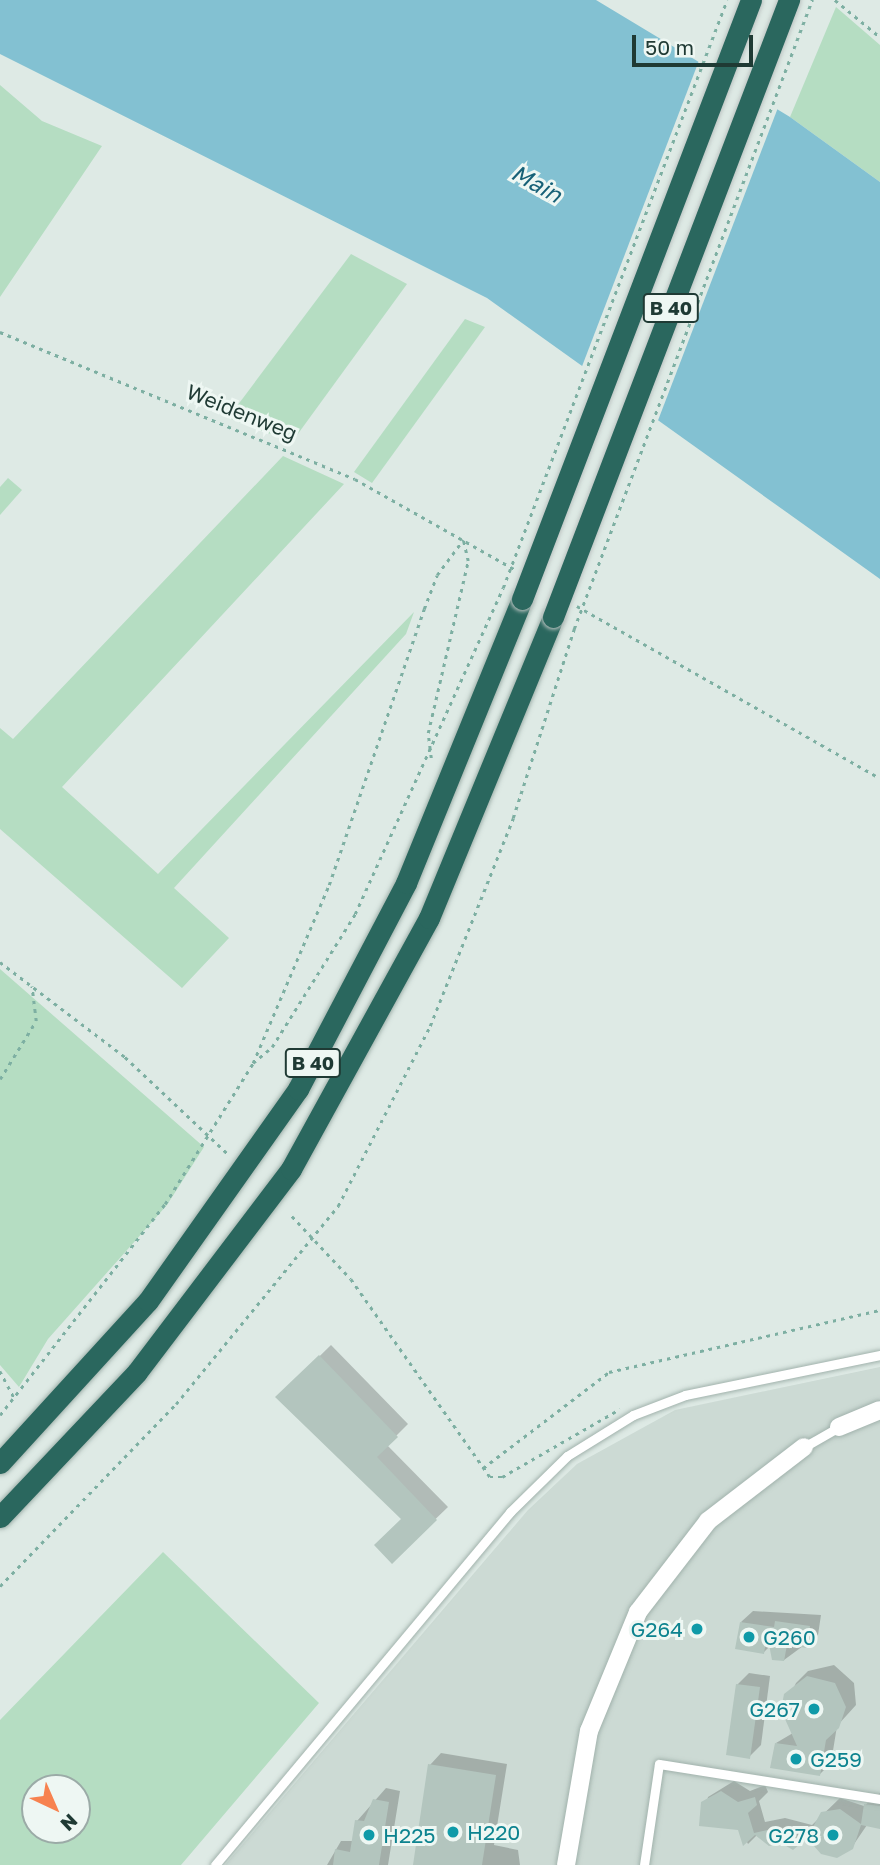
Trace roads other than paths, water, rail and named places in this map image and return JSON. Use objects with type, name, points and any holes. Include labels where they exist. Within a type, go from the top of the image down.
[{"type":"highway","name":"B 40","points":[[0,1462],[148,1301],[298,1089],[406,883],[522,599],[751,0]]},
{"type":"highway","name":"B 40","points":[[0,1517],[187,1312],[312,1135],[429,918],[553,617],[789,0]]},
{"type":"street","points":[[839,1427],[880,1410]]},
{"type":"street","points":[[566,1865],[592,1721],[638,1612],[708,1521],[804,1447]]},
{"type":"lane","points":[[215,1865],[526,1494],[567,1456],[633,1415],[712,1387],[880,1355]]},
{"type":"lane","points":[[804,1447],[839,1427]]},
{"type":"lane","points":[[644,1865],[659,1764],[880,1799]]},
{"type":"water","name":"Main","points":[[0,0],[596,0],[790,117],[880,182],[880,579],[487,298],[0,54]]},
{"type":"place","name":"G264","points":[[697,1629]]},
{"type":"place","name":"G260","points":[[749,1637]]},
{"type":"place","name":"G267","points":[[814,1709]]},
{"type":"place","name":"G259","points":[[796,1759]]},
{"type":"place","name":"H220","points":[[453,1832]]},
{"type":"place","name":"H225","points":[[369,1835]]},
{"type":"place","name":"G278","points":[[833,1835]]}]
